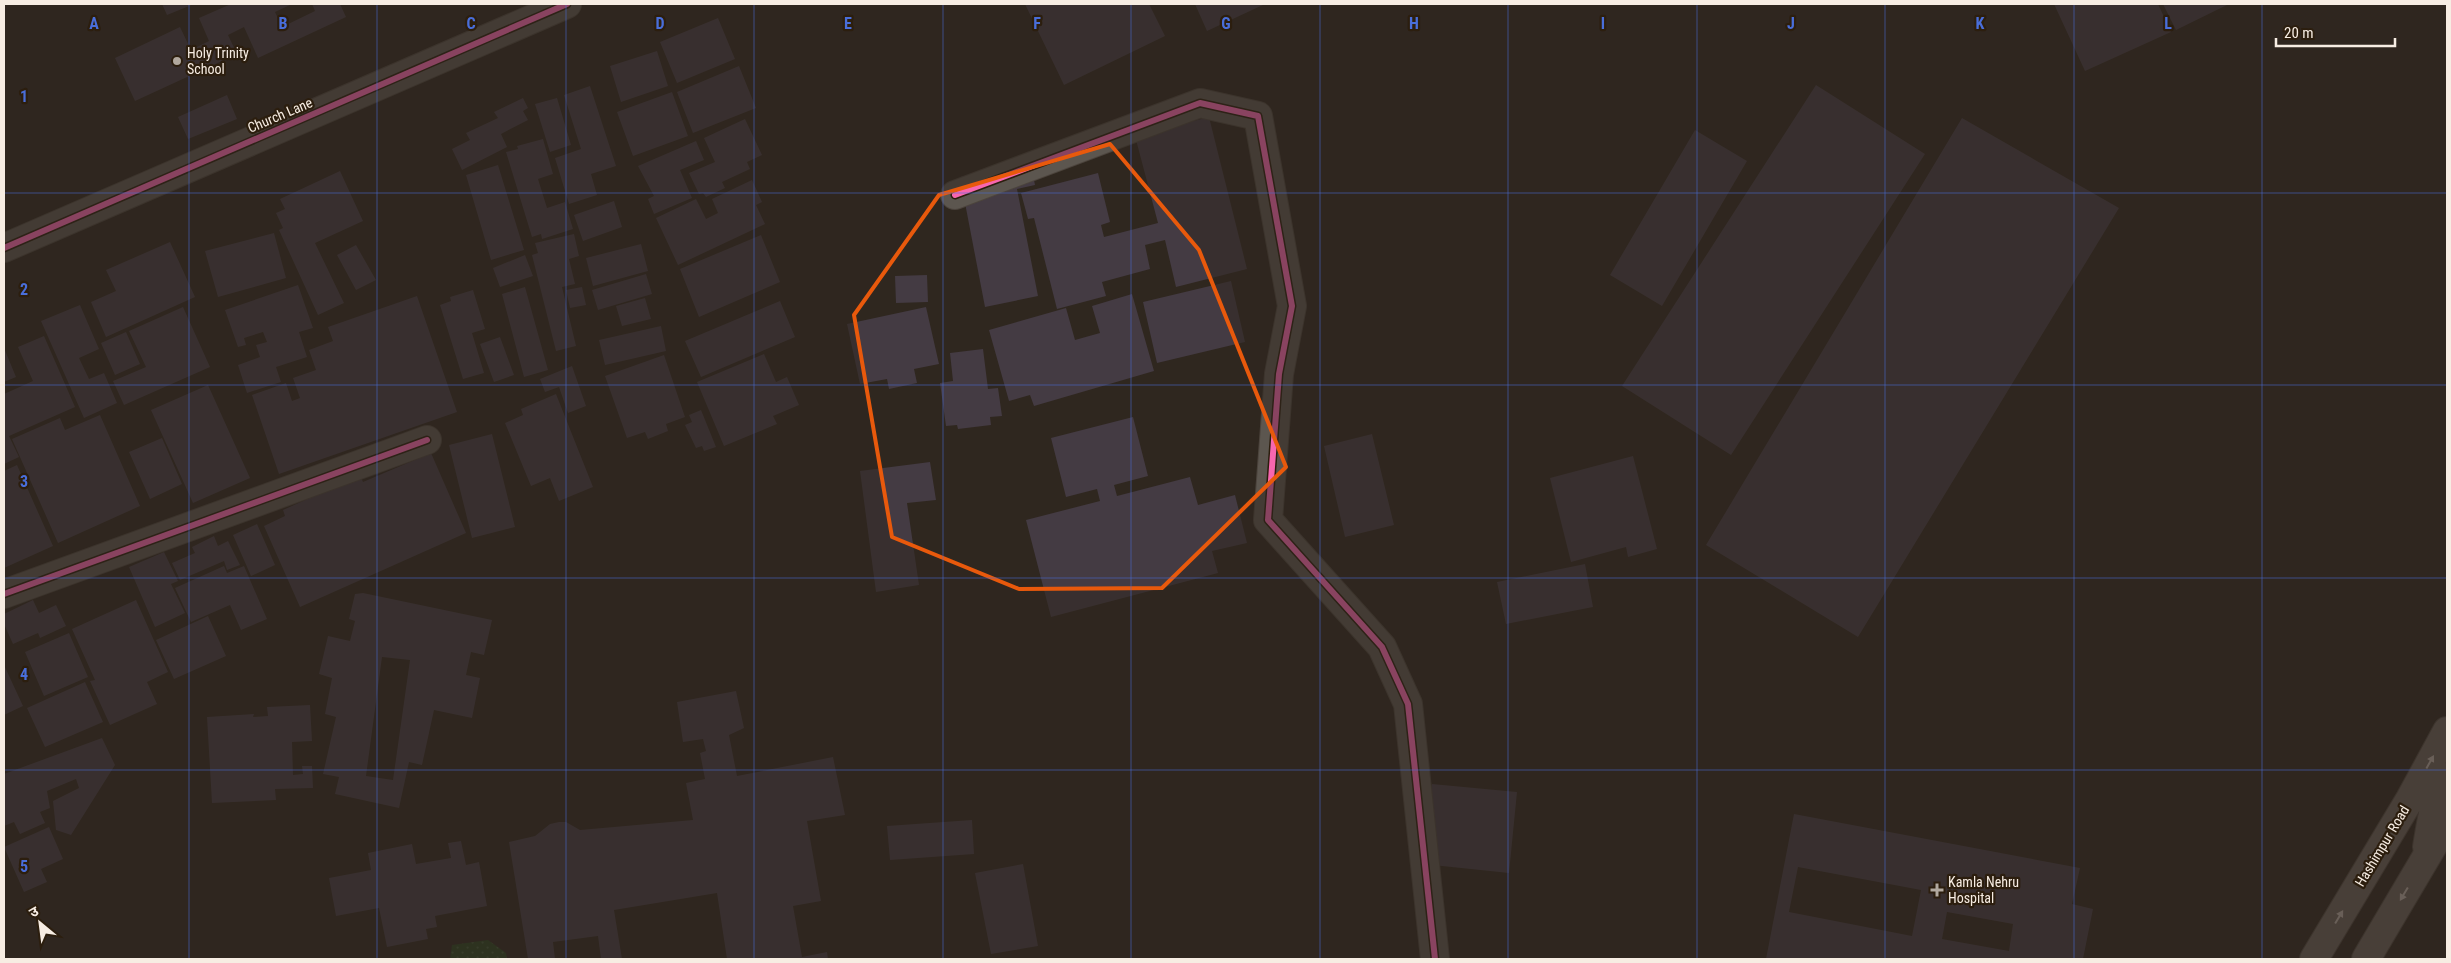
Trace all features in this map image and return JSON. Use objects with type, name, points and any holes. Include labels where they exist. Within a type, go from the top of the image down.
[{"type":"main road","name":"Hashimpur Road","points":[[2314,959],[2388,836],[2435,802],[2447,731]]},
{"type":"main road","points":[[2366,959],[2425,860],[2435,802]]},
{"type":"street","name":"Church Lane","points":[[4,248],[567,4]]},
{"type":"street","points":[[955,195],[1200,103],[1258,116],[1292,306],[1279,374],[1268,520],[1382,647],[1408,704],[1435,959]]},
{"type":"street","points":[[4,594],[427,440]]},
{"type":"highlighted area","points":[[1110,144],[1199,250],[1286,467],[1162,588],[1019,589],[892,537],[854,315],[939,195]]},
{"type":"green space","points":[[488,940],[506,953],[507,959],[450,959],[452,945]]},
{"type":"building","points":[[162,4],[194,4],[167,15]]},
{"type":"building","points":[[231,4],[292,4],[275,12],[282,27],[315,11],[312,4],[340,4],[346,17],[258,58],[244,27],[228,35],[237,54],[135,101],[115,58],[180,27],[191,50],[209,41],[199,18]]},
{"type":"building","points":[[1025,4],[1149,4],[1165,36],[1064,85]]},
{"type":"building","points":[[1195,4],[1265,4],[1207,31]]},
{"type":"building","points":[[2054,4],[2158,4],[2171,32],[2085,71]]},
{"type":"building","points":[[2163,4],[2229,4],[2176,30]]},
{"type":"building","points":[[718,18],[735,59],[677,83],[660,42]]},
{"type":"building","points":[[657,51],[668,86],[621,102],[610,66]]},
{"type":"building","points":[[739,66],[756,108],[693,133],[677,92]]},
{"type":"building","points":[[1816,85],[1925,154],[1731,455],[1622,386]]},
{"type":"building","points":[[590,86],[616,166],[591,174],[597,195],[569,204],[555,158],[581,149],[564,95]]},
{"type":"building","points":[[672,92],[688,136],[633,156],[617,112]]},
{"type":"building","points":[[227,95],[237,119],[188,139],[178,117]]},
{"type":"building","points":[[523,98],[528,108],[523,111],[528,120],[501,134],[507,147],[462,170],[452,149],[470,140],[466,133],[498,118],[494,112]]},
{"type":"building","points":[[557,98],[571,145],[550,152],[535,104]]},
{"type":"building","points":[[1209,117],[1247,269],[1176,287],[1165,240],[1145,245],[1150,269],[1102,282],[1106,296],[1057,309],[1034,218],[1028,219],[1021,193],[1098,173],[1110,222],[1101,225],[1104,237],[1158,223],[1135,136]]},
{"type":"building","points":[[1962,118],[2119,208],[1858,637],[1706,545]]},
{"type":"building","points":[[745,119],[762,155],[747,162],[750,169],[722,182],[725,188],[706,197],[703,193],[699,194],[689,173],[715,162],[704,138]]},
{"type":"building","points":[[1695,130],[1747,161],[1662,306],[1610,275]]},
{"type":"building","points":[[543,139],[553,174],[538,179],[547,208],[565,202],[573,229],[542,239],[541,234],[532,237],[506,152],[518,149],[517,146]]},
{"type":"building","points":[[696,141],[704,160],[680,170],[692,198],[654,214],[648,199],[654,196],[638,166]]},
{"type":"building","points":[[1030,160],[1035,185],[1017,189],[1038,296],[985,307],[960,177],[1002,169]]},
{"type":"building","points":[[498,165],[524,250],[491,260],[466,175]]},
{"type":"building","points":[[340,171],[363,221],[315,243],[344,303],[318,315],[279,230],[283,228],[276,213],[285,209],[280,199]]},
{"type":"building","points":[[752,180],[762,202],[756,205],[765,224],[678,265],[656,218],[696,199],[706,219],[718,213],[712,199]]},
{"type":"building","points":[[614,201],[622,227],[583,241],[574,215]]},
{"type":"building","points":[[274,233],[286,278],[218,297],[205,251]]},
{"type":"building","points":[[574,234],[579,256],[569,259],[575,284],[562,287],[576,346],[556,351],[532,255],[538,253],[535,243]]},
{"type":"building","points":[[761,235],[780,282],[699,317],[680,269]]},
{"type":"building","points":[[170,242],[195,297],[106,337],[91,302],[116,291],[106,270]]},
{"type":"building","points":[[641,244],[648,271],[593,286],[586,258]]},
{"type":"building","points":[[356,245],[376,280],[356,290],[337,255]]},
{"type":"building","points":[[525,255],[533,276],[500,287],[493,268]]},
{"type":"building","points":[[646,274],[652,294],[598,310],[592,290]]},
{"type":"building","points":[[927,275],[928,302],[896,303],[895,276]]},
{"type":"building","points":[[1231,281],[1245,342],[1157,363],[1143,302]]},
{"type":"building","points":[[298,285],[313,328],[299,332],[307,357],[276,367],[281,382],[247,393],[238,365],[260,357],[256,345],[267,342],[263,332],[244,338],[246,345],[238,347],[225,310]]},
{"type":"building","points":[[525,287],[548,370],[524,377],[502,294]]},
{"type":"building","points":[[582,287],[586,305],[570,308],[566,290]]},
{"type":"building","points":[[473,290],[485,329],[472,333],[484,373],[463,379],[440,305],[451,301],[450,297]]},
{"type":"building","points":[[1132,294],[1154,371],[1034,406],[1030,395],[1009,401],[989,330],[1066,308],[1075,340],[1100,333],[1092,306]]},
{"type":"building","points":[[417,296],[457,412],[279,474],[252,395],[286,383],[292,401],[300,398],[293,378],[316,370],[309,350],[333,341],[328,327]]},
{"type":"building","points":[[645,298],[651,319],[622,326],[616,306]]},
{"type":"building","points":[[780,301],[795,337],[701,377],[685,341]]},
{"type":"building","points":[[80,305],[99,349],[79,358],[89,379],[104,373],[117,403],[84,418],[41,321]]},
{"type":"building","points":[[183,307],[210,367],[124,405],[113,381],[146,367],[129,331]]},
{"type":"building","points":[[926,307],[939,364],[914,369],[917,383],[889,389],[887,379],[860,384],[847,324]]},
{"type":"building","points":[[661,326],[666,351],[605,365],[599,340]]},
{"type":"building","points":[[126,332],[140,364],[115,375],[101,343]]},
{"type":"building","points":[[44,336],[75,407],[9,436],[19,457],[4,464],[4,394],[33,381],[18,347]]},
{"type":"building","points":[[500,337],[514,375],[494,382],[480,344]]},
{"type":"building","points":[[4,348],[16,377],[4,382]]},
{"type":"building","points":[[983,349],[988,389],[998,388],[1002,416],[990,417],[991,425],[958,429],[957,425],[946,426],[940,383],[953,381],[950,353]]},
{"type":"building","points":[[764,354],[776,382],[787,377],[799,405],[773,416],[777,424],[724,446],[697,382]]},
{"type":"building","points":[[664,355],[685,417],[666,424],[668,431],[648,439],[645,432],[627,438],[605,376]]},
{"type":"building","points":[[572,366],[586,406],[568,413],[559,387],[545,392],[540,379]]},
{"type":"building","points":[[208,385],[250,478],[193,503],[151,410]]},
{"type":"building","points":[[556,394],[593,487],[559,501],[550,478],[531,486],[505,423],[523,415],[521,409]]},
{"type":"building","points":[[701,410],[716,447],[704,451],[702,446],[696,448],[685,425],[692,422],[689,415]]},
{"type":"building","points":[[100,415],[140,506],[58,543],[12,439],[60,418],[65,430]]},
{"type":"building","points":[[1133,417],[1148,476],[1114,485],[1117,496],[1190,477],[1198,505],[1235,495],[1247,543],[1212,551],[1218,573],[1051,617],[1026,520],[1100,501],[1097,489],[1066,497],[1051,438]]},
{"type":"building","points":[[492,434],[515,527],[472,538],[449,445]]},
{"type":"building","points":[[1372,434],[1394,525],[1345,537],[1324,446]]},
{"type":"building","points":[[162,438],[182,484],[150,499],[129,452]]},
{"type":"building","points":[[431,453],[466,533],[300,607],[264,526],[285,516],[283,510],[314,496],[312,491],[358,471],[363,482]]},
{"type":"building","points":[[1633,456],[1657,549],[1628,557],[1626,547],[1571,562],[1550,478]]},
{"type":"building","points":[[930,462],[936,500],[907,503],[919,585],[876,592],[860,471]]},
{"type":"building","points":[[17,465],[53,546],[4,568],[4,471]]},
{"type":"building","points":[[257,524],[275,565],[251,576],[233,535]]},
{"type":"building","points":[[214,536],[218,546],[228,541],[240,565],[227,570],[224,561],[180,580],[172,563],[195,553],[192,547]]},
{"type":"building","points":[[164,552],[178,581],[171,584],[185,613],[155,627],[129,567]]},
{"type":"building","points":[[1585,564],[1593,607],[1506,624],[1497,582]]},
{"type":"building","points":[[224,566],[227,573],[244,566],[267,619],[241,630],[230,605],[191,622],[175,588]]},
{"type":"building","points":[[363,593],[492,620],[484,655],[471,652],[466,675],[480,678],[472,718],[434,710],[422,765],[409,762],[399,808],[335,794],[339,777],[323,774],[336,717],[325,714],[332,678],[319,674],[328,636],[350,641],[355,621],[349,619],[355,594]],"holes":[[[382,657],[410,660],[393,780],[366,776]]]},
{"type":"building","points":[[33,600],[39,613],[56,605],[66,626],[40,638],[38,633],[13,644],[4,624],[4,614]]},
{"type":"building","points":[[136,600],[168,672],[147,682],[157,704],[110,725],[90,681],[95,680],[72,629]]},
{"type":"building","points":[[208,616],[226,656],[174,679],[156,640]]},
{"type":"building","points":[[69,633],[88,677],[44,696],[25,652]]},
{"type":"building","points":[[4,665],[23,706],[4,715]]},
{"type":"building","points":[[85,682],[103,722],[45,747],[27,708]]},
{"type":"building","points":[[736,691],[744,728],[729,735],[737,776],[833,757],[845,815],[807,821],[821,901],[793,906],[802,957],[827,952],[828,959],[727,959],[717,893],[614,910],[622,959],[601,959],[598,936],[553,942],[555,959],[528,959],[509,842],[535,836],[550,824],[559,822],[566,822],[580,830],[693,820],[686,783],[705,779],[700,753],[706,751],[703,739],[683,742],[677,702]]},
{"type":"building","points":[[310,705],[312,741],[292,742],[293,775],[303,774],[302,766],[312,766],[313,788],[275,789],[276,800],[212,803],[207,717],[254,714],[253,717],[268,716],[267,707]]},
{"type":"building","points":[[102,738],[115,765],[71,835],[56,830],[53,801],[79,788],[76,779],[47,791],[50,808],[40,812],[45,823],[20,834],[14,822],[4,826],[4,774]]},
{"type":"building","points":[[1432,784],[1517,792],[1509,873],[1423,864]]},
{"type":"building","points":[[1794,814],[2080,868],[2072,904],[2093,909],[2083,959],[1766,959]],"holes":[[[1798,867],[1921,890],[1912,936],[1789,912]],[[1947,912],[2013,924],[2009,951],[1942,939]]]},
{"type":"building","points":[[972,820],[974,854],[890,860],[887,826]]},
{"type":"building","points":[[49,827],[63,859],[41,869],[47,882],[24,892],[4,847]]},
{"type":"building","points":[[461,841],[466,865],[479,862],[487,906],[435,916],[437,927],[426,929],[428,939],[387,947],[379,908],[336,916],[329,878],[371,870],[368,853],[412,844],[416,864],[451,858],[448,843]]},
{"type":"building","points":[[1023,864],[1038,946],[991,954],[975,873]]},
{"type":"cycle path","points":[[4,248],[567,4]]},
{"type":"cycle path","points":[[955,195],[1200,103],[1258,116],[1292,306],[1279,374],[1268,520],[1382,647],[1408,704],[1435,959]]},
{"type":"cycle path","points":[[4,594],[427,440]]},
{"type":"place","name":"Holy Trinity School","points":[[177,61]]},
{"type":"place","name":"Kamla Nehru Hospital","points":[[1937,890]]}]
